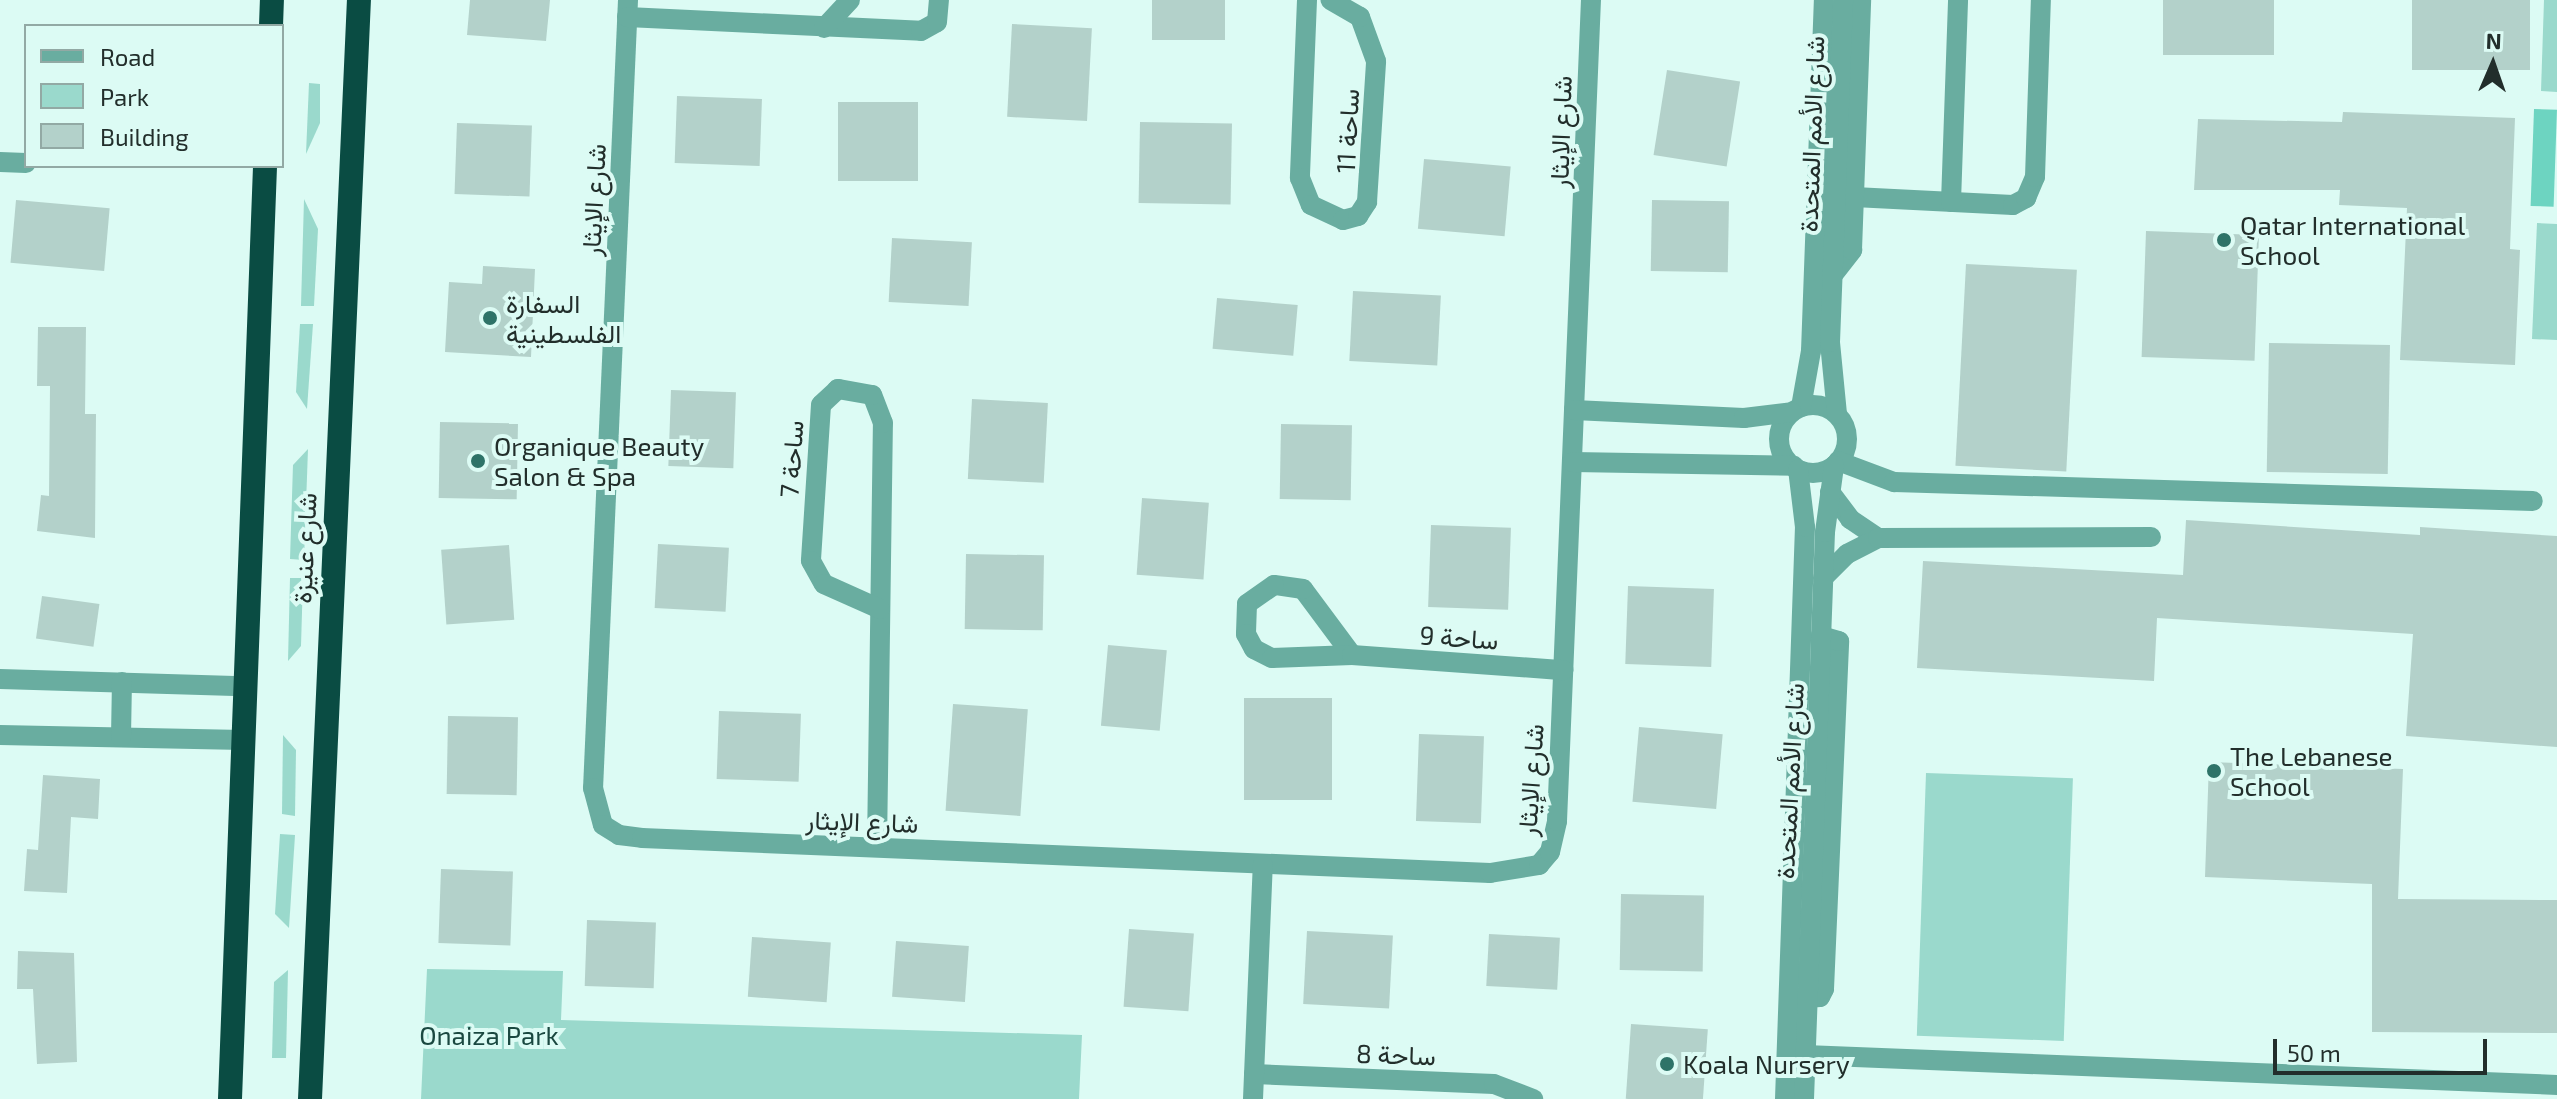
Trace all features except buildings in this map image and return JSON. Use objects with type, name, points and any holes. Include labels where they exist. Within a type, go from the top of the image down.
[{"type":"highway","points":[[271,24],[272,0]]},
{"type":"highway","name":"شارع عنيزة","points":[[310,1099],[359,0]]},
{"type":"highway","name":"شارع عنيزة","points":[[230,1099],[243,686],[265,168]]},
{"type":"street","points":[[824,28],[850,0]]},
{"type":"street","points":[[627,8],[824,28],[921,31],[937,22],[939,0]]},
{"type":"street","name":"ساحة 11","points":[[1307,0],[1300,178],[1311,205],[1343,220],[1358,216],[1371,182],[1376,61],[1360,17],[1330,0]]},
{"type":"street","name":"شارع الإيثار","points":[[627,8],[593,788],[597,817],[631,837],[1490,873],[1539,865],[1550,852],[1557,821],[1591,0]]},
{"type":"street","name":"شارع الأمم المتحدة","points":[[1797,409],[1811,351],[1824,0]]},
{"type":"street","name":"شارع الأمم المتحدة","points":[[1837,414],[1832,276],[1843,0]]},
{"type":"street","points":[[1832,276],[1852,250],[1861,0]]},
{"type":"street","points":[[1951,202],[1958,0]]},
{"type":"street","points":[[1854,197],[2013,205],[2031,192],[2041,0]]},
{"type":"street","points":[[0,162],[24,163]]},
{"type":"street","name":"ساحة 7","points":[[877,847],[880,609],[882,409],[872,395],[838,389],[827,394],[819,414],[811,561],[824,584],[880,609]]},
{"type":"street","points":[[1574,410],[1744,418],[1820,405],[1837,414],[1847,435],[1836,463]]},
{"type":"street","points":[[1796,467],[1779,444],[1797,409]]},
{"type":"street","points":[[1573,462],[1796,467],[1816,472],[1836,463],[1894,482],[2533,501]]},
{"type":"street","name":"شارع الأمم المتحدة","points":[[1804,1099],[1823,578],[1830,492],[1836,463]]},
{"type":"street","name":"شارع الأمم المتحدة","points":[[1785,1099],[1805,527],[1796,467]]},
{"type":"street","points":[[1830,492],[1850,519],[1878,538]]},
{"type":"street","points":[[1823,578],[1847,554],[1878,538],[2151,537]]},
{"type":"street","name":"ساحة 9","points":[[1352,655],[1303,589],[1274,585],[1247,604],[1246,634],[1254,649],[1272,658],[1352,655],[1563,670]]},
{"type":"street","points":[[0,679],[243,686]]},
{"type":"street","points":[[121,737],[122,682]]},
{"type":"street","points":[[0,735],[243,740]]},
{"type":"street","points":[[1253,1099],[1263,865]]},
{"type":"street","points":[[1805,1055],[2557,1085]]},
{"type":"street","name":"ساحة 8","points":[[1254,1074],[1494,1084],[1533,1099]]},
{"type":"green space","points":[[2544,0],[2557,0],[2557,92],[2541,91]]},
{"type":"green space","points":[[309,83],[320,84],[320,123],[306,154]]},
{"type":"green space","points":[[304,199],[318,229],[314,306],[301,306]]},
{"type":"green space","points":[[2537,223],[2557,224],[2557,340],[2532,339]]},
{"type":"green space","points":[[300,324],[313,324],[307,409],[296,392]]},
{"type":"green space","points":[[308,449],[304,560],[290,559],[293,465]]},
{"type":"green space","points":[[290,578],[303,578],[301,646],[288,661]]},
{"type":"green space","points":[[283,735],[296,750],[295,816],[282,814]]},
{"type":"green space","points":[[1926,773],[2073,778],[2064,1041],[1917,1036]]},
{"type":"green space","points":[[280,834],[295,835],[289,928],[275,914]]},
{"type":"green space","name":"Onaiza Park","points":[[427,969],[563,971],[561,1020],[1082,1035],[1079,1099],[421,1099]]},
{"type":"green space","points":[[288,970],[286,1058],[272,1058],[274,982]]},
{"type":"shaded area","points":[[2534,109],[2557,110],[2554,207],[2531,206]]},
{"type":"place","name":"Qatar International School","points":[[2224,240]]},
{"type":"place","name":"السفارة الفلسطينية","points":[[490,318]]},
{"type":"place","name":"Organique Beauty Salon & Spa","points":[[478,461]]},
{"type":"place","name":"The Lebanese School","points":[[2214,771]]},
{"type":"place","name":"Koala Nursery","points":[[1667,1064]]}]
